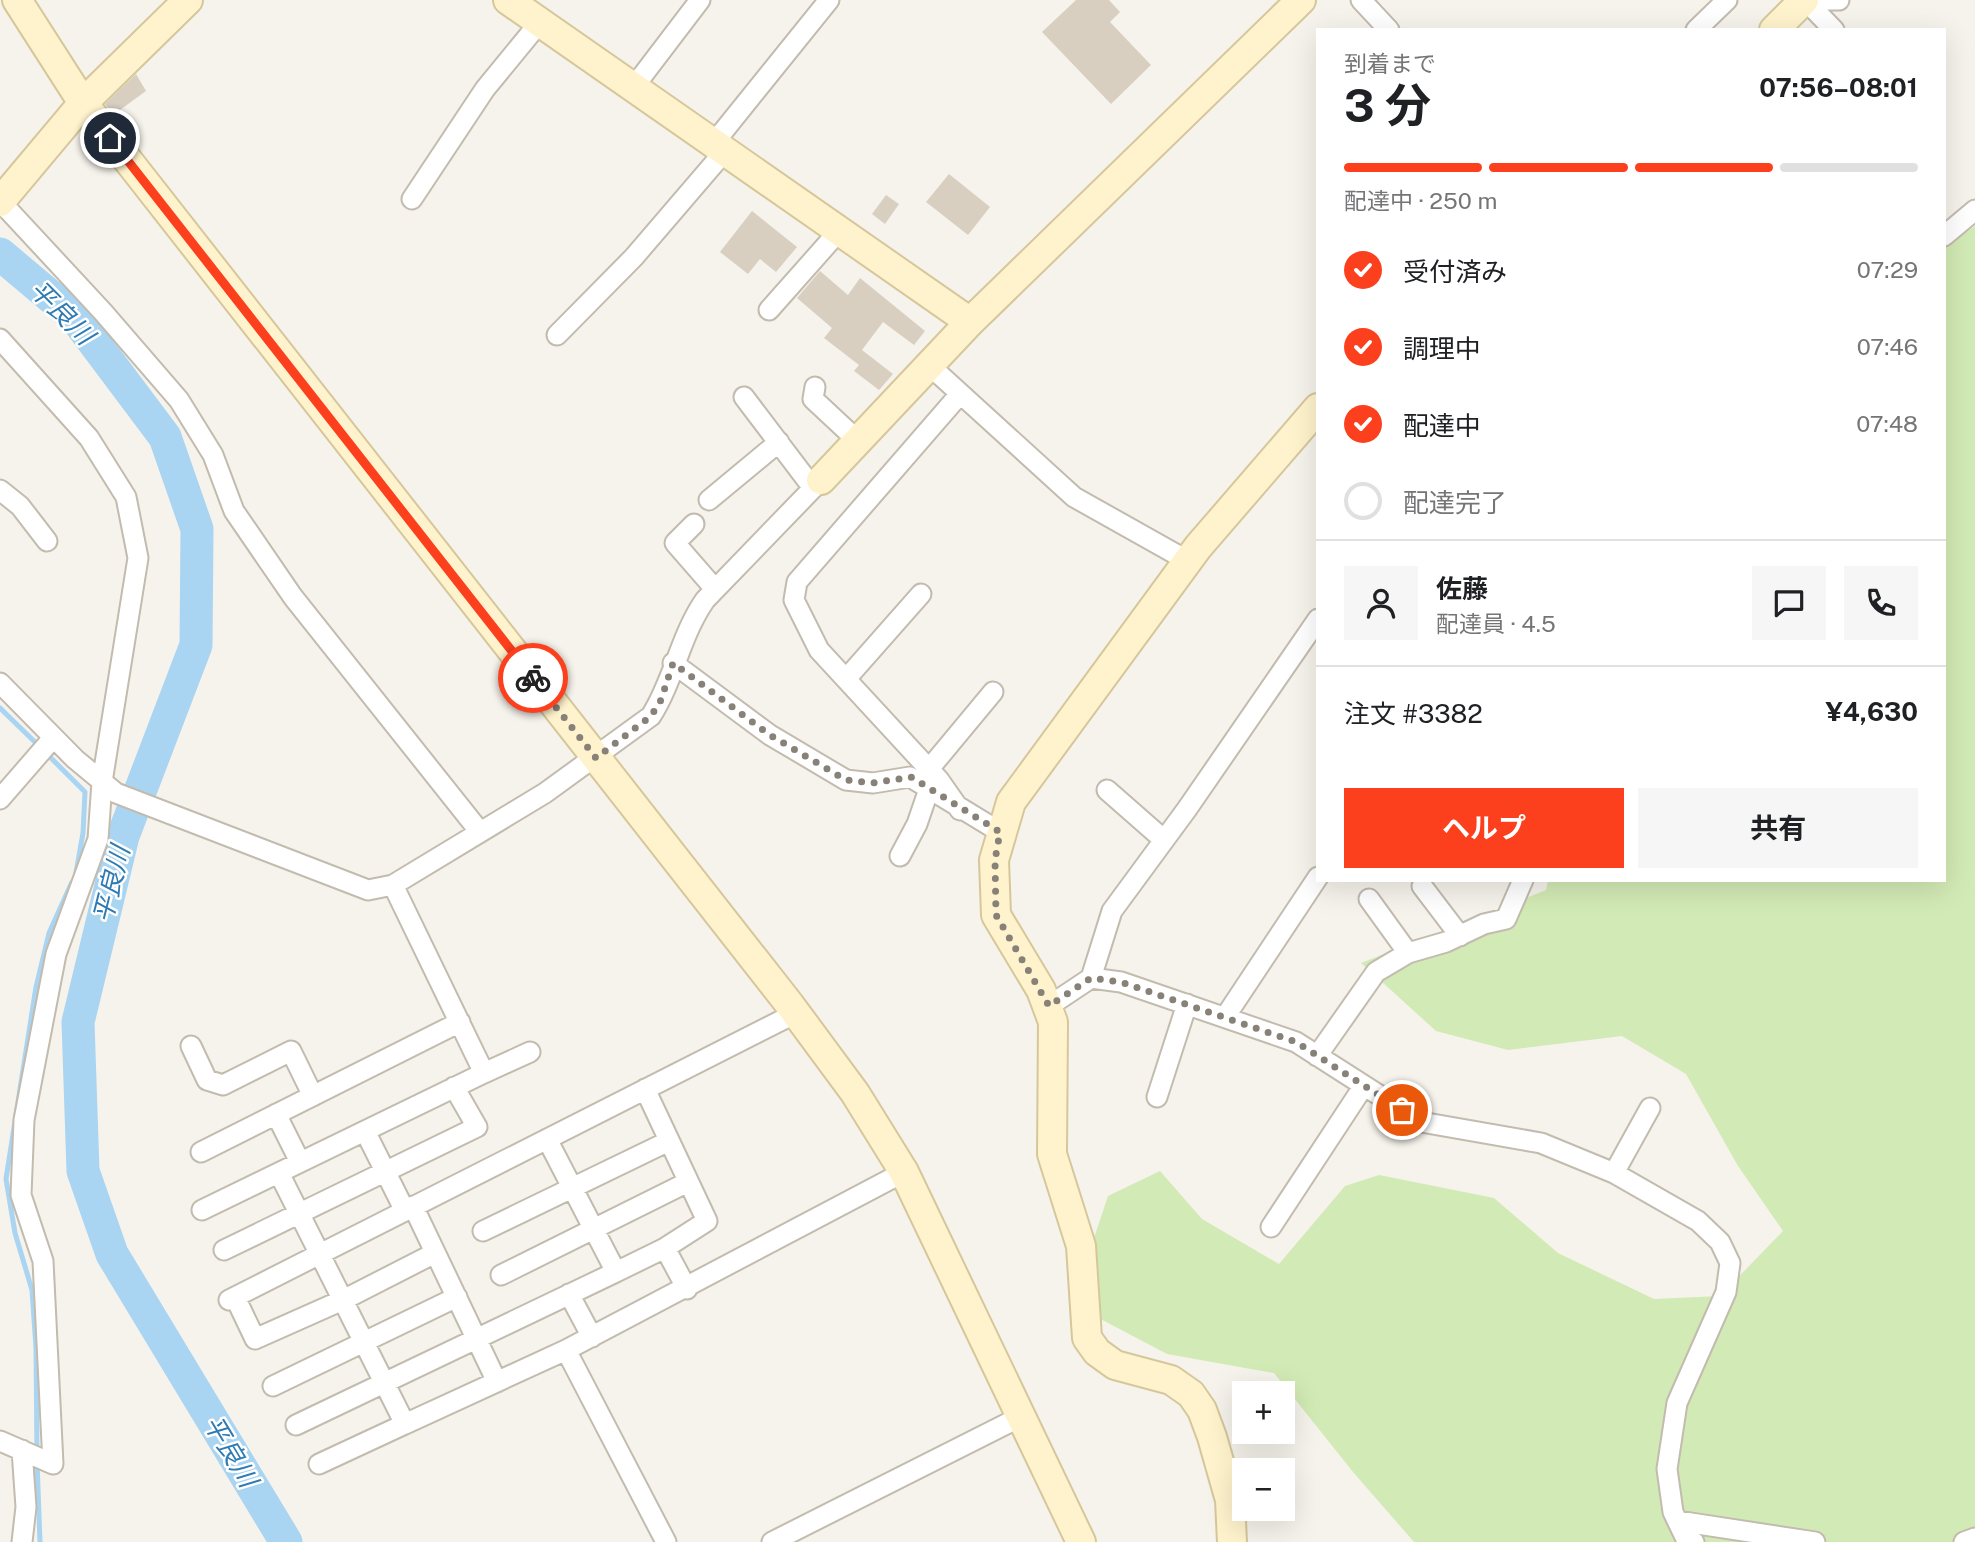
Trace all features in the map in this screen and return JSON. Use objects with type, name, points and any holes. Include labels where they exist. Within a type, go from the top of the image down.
[{"type":"street","points":[[18,0],[83,103],[796,1013],[855,1093],[904,1172],[1022,1416],[1056,1496],[1081,1542]]},
{"type":"street","points":[[188,0],[83,103],[0,202],[103,312],[179,400],[214,455],[234,511],[293,597],[480,832]]},
{"type":"street","points":[[508,0],[970,322]]},
{"type":"street","points":[[633,88],[700,0]]},
{"type":"street","points":[[557,335],[634,257],[829,0]]},
{"type":"street","points":[[0,683],[52,740],[109,787],[194,824],[368,890],[393,886],[596,758],[651,716],[661,700],[690,622],[715,589],[970,322],[1301,0]]},
{"type":"street","points":[[1361,0],[1387,28]]},
{"type":"street","points":[[1698,28],[1727,0]]},
{"type":"street","points":[[1776,28],[1804,0],[1832,28]]},
{"type":"street","points":[[1828,0],[1839,0]]},
{"type":"street","points":[[412,199],[485,89],[540,22]]},
{"type":"street","points":[[1946,234],[1975,210]]},
{"type":"street","points":[[769,310],[839,232]]},
{"type":"street","points":[[0,340],[89,438],[126,496],[138,558],[109,787],[98,839],[56,954],[24,1120],[21,1195],[43,1261],[53,1464],[0,1441]]},
{"type":"street","points":[[929,365],[1074,497],[1188,561]]},
{"type":"street","points":[[815,387],[811,394],[813,399],[858,441]]},
{"type":"street","points":[[960,394],[797,582],[794,600],[819,650],[929,779],[960,810],[1000,832]]},
{"type":"street","points":[[744,397],[779,442],[817,484]]},
{"type":"street","points":[[1232,1542],[1227,1487],[1202,1410],[1191,1394],[1171,1380],[1115,1365],[1097,1352],[1087,1338],[1081,1246],[1052,1154],[1053,1022],[1049,1006],[996,915],[995,860],[1000,832],[1011,802],[1188,561],[1302,423],[1316,410]]},
{"type":"street","points":[[709,500],[779,442]]},
{"type":"street","points":[[0,490],[20,506],[47,541]]},
{"type":"street","points":[[694,524],[675,543],[715,589]]},
{"type":"street","points":[[846,679],[921,594]]},
{"type":"street","points":[[1049,1006],[1091,978],[1112,911],[1316,622]]},
{"type":"street","points":[[673,663],[770,735],[846,780],[873,783],[911,777],[929,779]]},
{"type":"street","points":[[900,856],[917,824],[929,779],[993,692]]},
{"type":"street","points":[[0,799],[52,740]]},
{"type":"street","points":[[1107,790],[1164,840]]},
{"type":"street","points":[[1225,1017],[1316,880]]},
{"type":"street","points":[[1317,1056],[1376,972],[1408,953],[1460,936],[1484,924],[1506,919],[1522,882]]},
{"type":"street","points":[[393,886],[484,1073]]},
{"type":"street","points":[[1422,886],[1460,936]]},
{"type":"street","points":[[1368,899],[1408,953]]},
{"type":"street","points":[[1091,978],[1121,982],[1296,1042],[1421,1122],[1541,1143],[1614,1173],[1698,1221],[1720,1242],[1730,1263],[1726,1292],[1677,1403],[1667,1469],[1673,1512],[1685,1537],[1694,1542]]},
{"type":"street","points":[[1157,1097],[1187,1004]]},
{"type":"street","points":[[435,1252],[345,1299],[256,1339],[232,1299],[796,1013]]},
{"type":"street","points":[[201,1152],[460,1022]]},
{"type":"street","points":[[191,1046],[207,1080],[223,1085],[290,1051],[313,1096]]},
{"type":"street","points":[[202,1210],[530,1052]]},
{"type":"street","points":[[224,1250],[477,1128],[454,1087]]},
{"type":"street","points":[[1271,1227],[1363,1087]]},
{"type":"street","points":[[296,1425],[665,1248],[707,1221],[645,1089]]},
{"type":"street","points":[[1614,1173],[1650,1108]]},
{"type":"street","points":[[276,1114],[300,1162]]},
{"type":"street","points":[[365,1131],[386,1172],[435,1252],[497,1382]]},
{"type":"street","points":[[547,1139],[616,1272]]},
{"type":"street","points":[[483,1231],[669,1141]]},
{"type":"street","points":[[320,1464],[592,1337],[904,1172]]},
{"type":"street","points":[[279,1173],[322,1253],[405,1424]]},
{"type":"street","points":[[501,1275],[688,1182]]},
{"type":"street","points":[[665,1248],[687,1289]]},
{"type":"street","points":[[569,1294],[592,1337]]},
{"type":"street","points":[[273,1386],[457,1297]]},
{"type":"street","points":[[566,1350],[666,1542]]},
{"type":"street","points":[[772,1542],[1022,1416]]},
{"type":"street","points":[[22,1542],[26,1507],[25,1451]]},
{"type":"street","points":[[1678,1521],[1815,1542]]},
{"type":"street","points":[[1964,1542],[1975,1538]]},
{"type":"green space","points":[[1975,226],[1975,1542],[1414,1542],[1295,1399],[1295,1381],[1280,1381],[1274,1373],[1167,1354],[1093,1315],[1093,1241],[1108,1196],[1160,1171],[1202,1219],[1279,1264],[1345,1186],[1379,1175],[1494,1198],[1558,1253],[1654,1299],[1720,1296],[1783,1231],[1738,1166],[1686,1074],[1622,1036],[1508,1050],[1436,1031],[1361,963],[1546,890],[1548,882],[1946,882],[1946,246]]},
{"type":"building","points":[[1076,0],[1109,0],[1120,12],[1110,22],[1151,65],[1111,104],[1042,32]]},
{"type":"building","points":[[136,74],[146,91],[113,115],[105,104]]},
{"type":"building","points":[[949,174],[990,207],[968,235],[926,202]]},
{"type":"building","points":[[886,195],[899,204],[885,224],[872,214]]},
{"type":"building","points":[[752,211],[797,247],[776,272],[760,259],[748,274],[720,252]]},
{"type":"building","points":[[820,271],[848,295],[860,278],[925,331],[914,345],[883,322],[862,350],[893,374],[879,390],[854,371],[859,365],[824,338],[832,328],[797,298]]},
{"type":"waterway","name":"平良川","points":[[0,254],[75,317],[165,437],[197,529],[196,645],[123,836],[78,1022],[83,1171],[112,1254],[286,1542]]},
{"type":"waterway","points":[[0,708],[39,746]]},
{"type":"waterway","points":[[46,753],[85,792],[83,833],[76,873]]},
{"type":"waterway","points":[[37,1452],[36,1348],[32,1290],[15,1233],[6,1179],[36,987],[49,933],[72,882]]},
{"type":"waterway","points":[[37,1461],[40,1542]]},
{"type":"way so far","points":[[533,678],[596,758],[651,716],[661,700],[673,663],[717,693],[770,735],[846,780],[873,783],[911,777],[970,817],[1000,832],[995,860],[996,915],[1004,933],[1049,1006],[1091,978],[1121,982],[1296,1042],[1402,1110]]},
{"type":"route","points":[[110,138],[533,678]]}]
